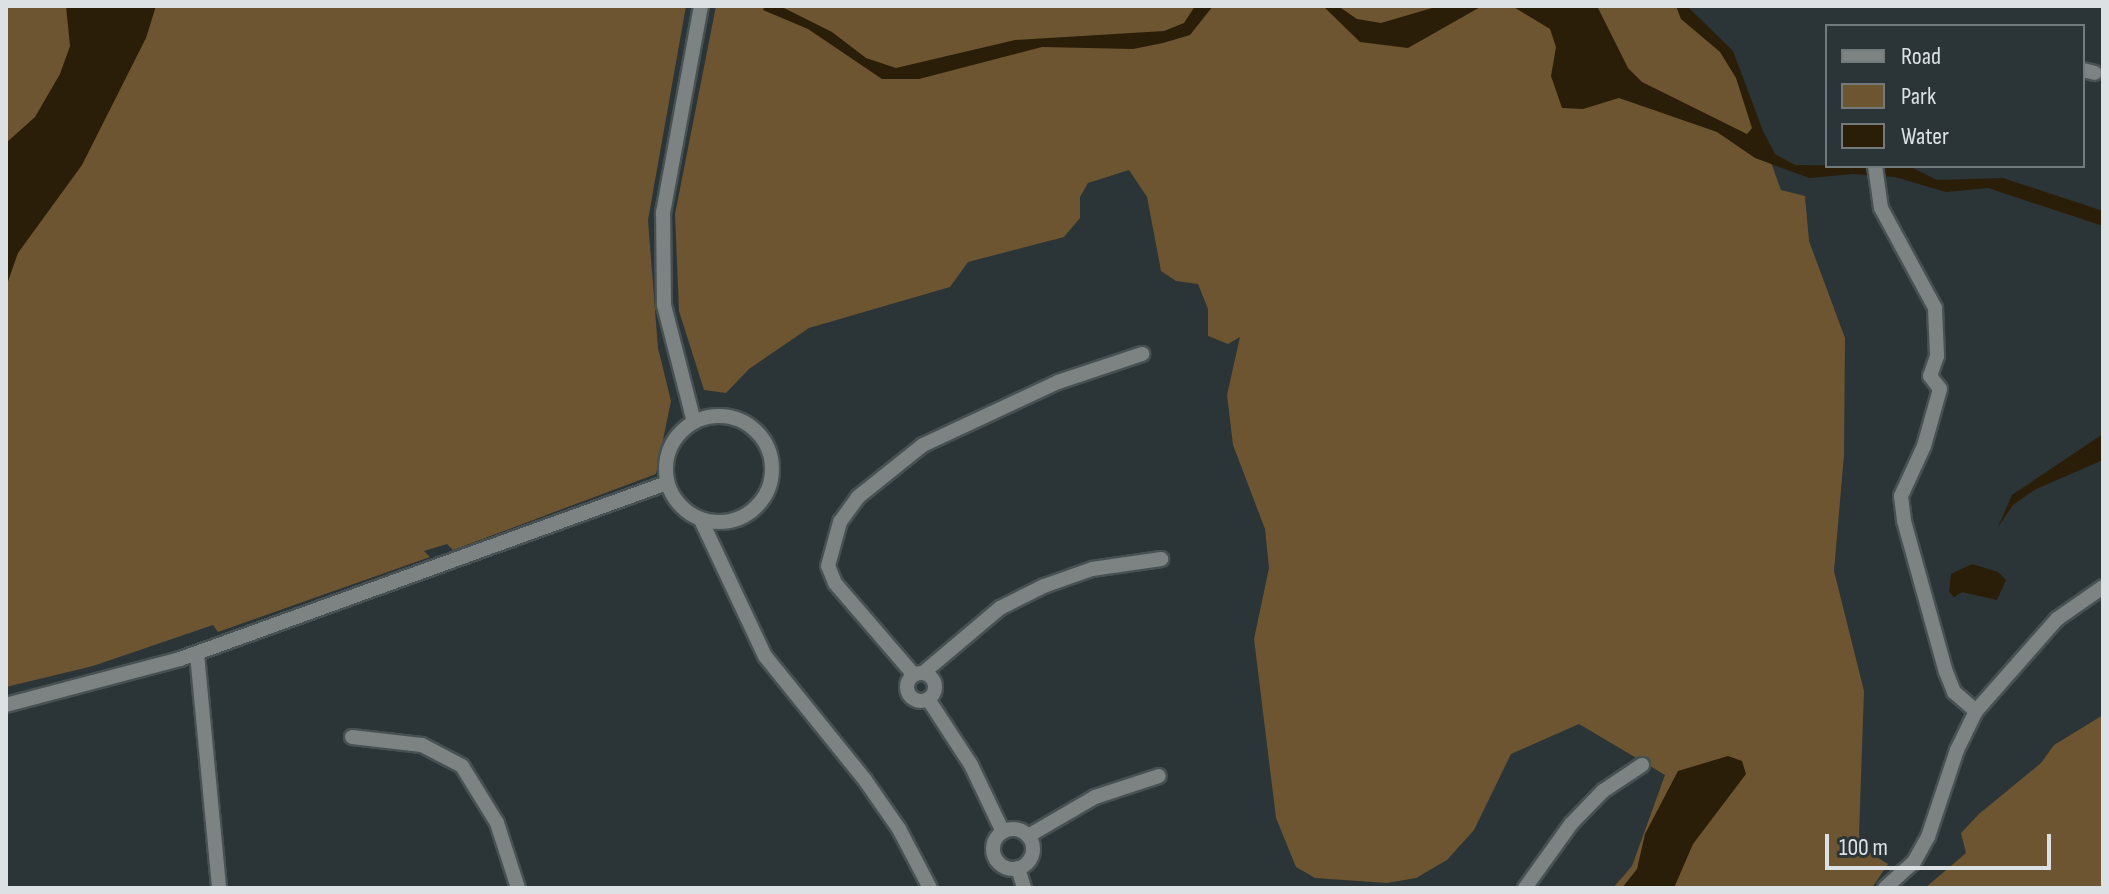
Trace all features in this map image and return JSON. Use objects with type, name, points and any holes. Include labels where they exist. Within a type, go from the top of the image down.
[{"type":"street","points":[[694,422],[664,305],[663,213],[701,6]]},
{"type":"street","points":[[1875,168],[1886,219],[1935,308],[1937,356],[1930,376],[1940,389],[1924,446],[1901,496],[1904,521],[1946,672],[1954,692],[1976,711]]},
{"type":"street","points":[[928,699],[935,684],[918,674],[835,583],[828,566],[830,547],[840,522],[858,497],[923,445],[1058,382],[1142,354]]},
{"type":"street","points":[[701,520],[735,520],[750,512],[770,484],[772,467],[769,450],[746,423],[729,417],[694,422],[669,447],[667,483],[674,499],[701,520],[765,656],[865,780],[899,829],[930,888]]},
{"type":"street","points":[[6,705],[197,654],[667,483]]},
{"type":"street","points":[[1003,832],[971,765],[928,699],[910,696],[907,687],[918,674],[1000,608],[1044,586],[1092,569],[1161,559]]},
{"type":"street","points":[[1885,888],[1914,862],[1928,837],[1957,750],[1976,711],[2057,619],[2103,587]]},
{"type":"street","points":[[197,654],[219,888]]},
{"type":"street","points":[[352,737],[422,745],[462,766],[497,823],[518,888]]},
{"type":"street","points":[[1525,888],[1571,824],[1603,791],[1642,765]]},
{"type":"street","points":[[1028,836],[1095,797],[1159,776]]},
{"type":"street","points":[[1003,832],[1016,830],[1028,836]]},
{"type":"street","points":[[1003,832],[993,853],[1000,864],[1018,868]]},
{"type":"street","points":[[1018,868],[1032,855],[1028,836]]},
{"type":"street","points":[[1018,868],[1024,888]]},
{"type":"green space","points":[[6,6],[686,6],[648,220],[658,348],[671,401],[656,474],[453,550],[447,544],[424,551],[430,557],[218,632],[213,625],[93,666],[6,687]]},
{"type":"green space","points":[[716,6],[1682,6],[1733,58],[1781,190],[1805,196],[1809,241],[1845,338],[1844,455],[1834,571],[1864,691],[1859,835],[1865,850],[1888,864],[1872,888],[1613,888],[1632,866],[1665,775],[1579,724],[1511,754],[1474,830],[1447,860],[1416,878],[1387,883],[1315,878],[1296,867],[1276,818],[1254,639],[1269,568],[1265,529],[1233,445],[1227,395],[1240,337],[1228,344],[1208,336],[1208,309],[1198,284],[1176,281],[1161,271],[1147,197],[1129,170],[1088,183],[1080,197],[1080,218],[1064,237],[968,262],[950,287],[809,328],[749,369],[726,393],[704,390],[679,311],[675,214]]},
{"type":"green space","points":[[2103,715],[2103,888],[1925,888],[1966,853],[1961,833],[1979,814],[2041,763],[2054,745]]},
{"type":"water","points":[[66,6],[156,6],[146,38],[82,165],[18,253],[6,287],[6,143],[35,117],[60,74],[70,46]]},
{"type":"water","points":[[765,6],[780,6],[832,32],[866,58],[896,68],[1015,40],[1164,31],[1184,23],[1195,6],[1213,6],[1190,35],[1163,43],[1133,49],[1042,47],[919,79],[882,79],[808,29],[763,10]]},
{"type":"water","points":[[1323,6],[1338,6],[1357,19],[1381,23],[1439,6],[1482,6],[1408,48],[1360,42]]},
{"type":"water","points":[[1512,6],[1597,6],[1628,68],[1642,82],[1747,134],[1752,128],[1736,78],[1720,52],[1681,19],[1676,6],[1687,6],[1733,51],[1763,131],[1775,154],[1795,165],[1913,168],[1937,180],[2003,178],[2103,211],[2103,226],[1988,188],[1946,192],[1895,177],[1853,174],[1809,178],[1755,158],[1717,132],[1619,98],[1583,109],[1562,108],[1551,76],[1556,47],[1550,29]]},
{"type":"water","points":[[2103,434],[2103,460],[2034,490],[2013,505],[1998,527],[2012,495]]},
{"type":"water","points":[[1972,564],[1998,572],[2006,580],[1997,600],[1962,592],[1954,597],[1949,592],[1951,574]]},
{"type":"water","points":[[1728,756],[1742,761],[1746,774],[1693,844],[1674,888],[1622,888],[1637,869],[1645,834],[1678,771]]}]
